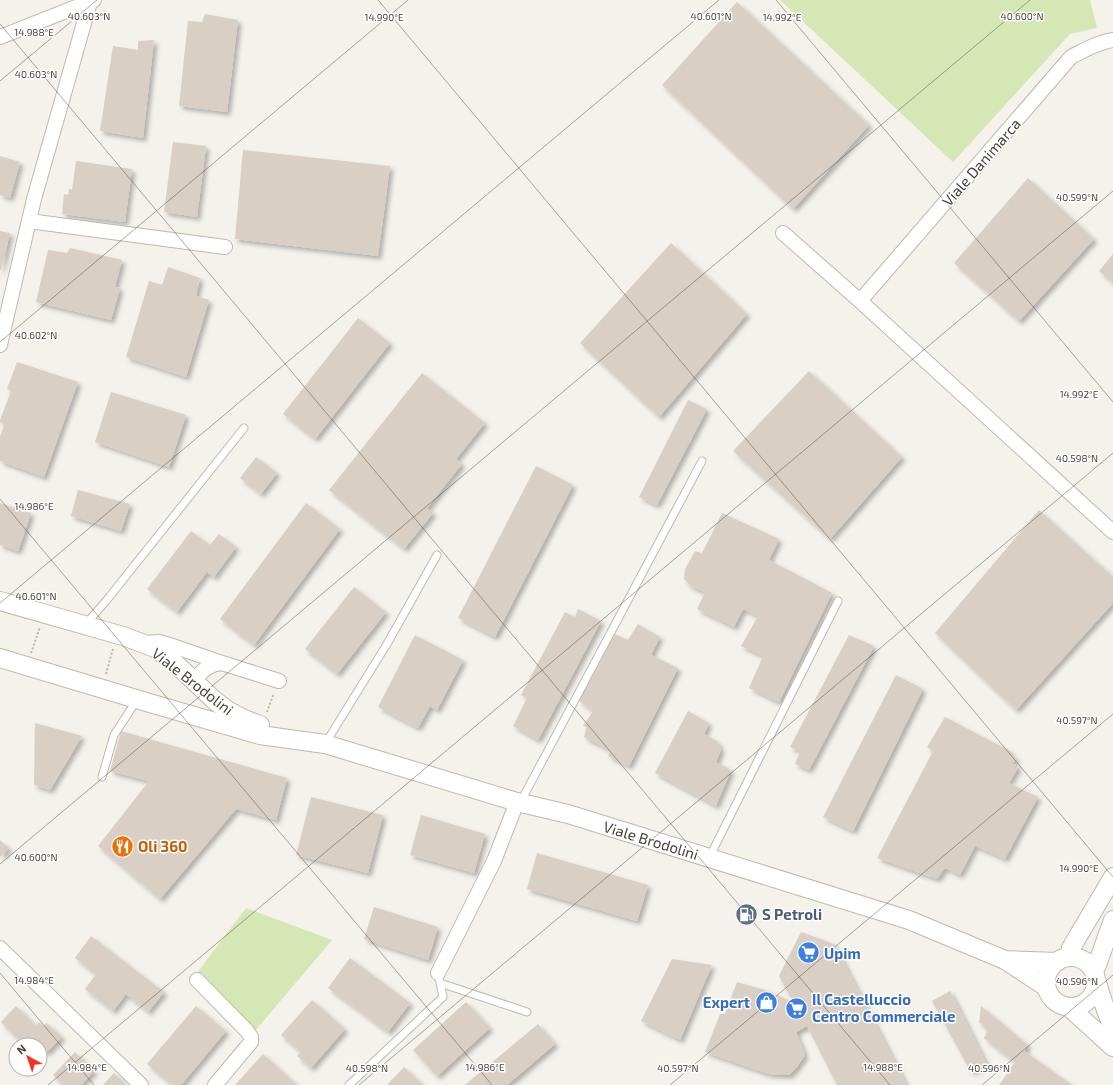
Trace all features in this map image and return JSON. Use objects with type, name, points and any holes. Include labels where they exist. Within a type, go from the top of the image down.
[{"type":"street","points":[[0,37],[92,1]]},
{"type":"street","points":[[0,345],[34,199],[92,1]]},
{"type":"street","name":"Viale Danimarca","points":[[860,301],[1071,57],[1105,41],[1113,40]]},
{"type":"street","points":[[29,221],[226,247]]},
{"type":"street","points":[[783,233],[860,301],[1113,532]]},
{"type":"street","name":"Viale Brodolini","points":[[0,601],[118,634],[155,648],[175,663],[214,700],[227,710],[292,740]]},
{"type":"street","points":[[144,643],[159,642],[279,681]]},
{"type":"street","name":"Viale Brodolini","points":[[0,658],[260,735],[325,744],[519,802],[568,814],[909,920],[1005,960],[1046,987]]},
{"type":"street","points":[[195,681],[199,673],[216,664],[222,663]]},
{"type":"street","points":[[439,978],[494,861],[519,802]]},
{"type":"street","points":[[1063,960],[1113,877]]},
{"type":"street","points":[[1113,920],[1097,965],[1095,976],[1096,990],[1092,998],[1078,1007],[1070,1008],[1063,1006],[1052,999],[1046,987],[1048,973],[1052,967],[1063,960],[1076,958],[1083,960],[1089,964],[1095,976],[1104,1007],[1113,1027]]},
{"type":"street","points":[[0,948],[141,1085]]},
{"type":"street","name":"Viale Brodolini","points":[[1005,960],[1063,960]]},
{"type":"street","points":[[197,980],[247,1031],[251,1037],[251,1042],[215,1085]]},
{"type":"street","points":[[1070,1008],[1113,1047]]},
{"type":"lane","points":[[85,625],[106,601],[244,428]]},
{"type":"lane","points":[[519,802],[702,461]]},
{"type":"lane","points":[[325,744],[387,644],[437,555]]},
{"type":"lane","points":[[709,858],[838,601]]},
{"type":"lane","points":[[102,777],[114,735],[137,699]]},
{"type":"lane","points":[[439,978],[527,1012]]},
{"type":"lane","points":[[349,1085],[443,997],[439,978]]},
{"type":"path","points":[[106,674],[118,634]]},
{"type":"path","points":[[262,726],[279,681]]},
{"type":"green space","points":[[780,0],[1090,0],[1097,28],[1070,34],[953,162]]},
{"type":"green space","points":[[246,908],[332,940],[255,1031],[197,973]]},
{"type":"building","points":[[737,2],[869,125],[793,209],[662,85]]},
{"type":"building","points":[[205,14],[238,20],[227,112],[179,106],[188,21],[202,22]]},
{"type":"building","points":[[154,40],[143,138],[100,131],[113,46],[138,50],[138,41]]},
{"type":"building","points":[[173,142],[206,146],[197,217],[164,212]]},
{"type":"building","points":[[243,150],[390,166],[378,256],[235,239]]},
{"type":"building","points":[[0,156],[20,162],[10,198],[0,195]]},
{"type":"building","points":[[76,161],[132,169],[125,222],[62,214],[64,194],[68,195],[69,189],[72,190]]},
{"type":"building","points":[[1028,178],[1094,239],[1019,321],[954,263]]},
{"type":"building","points":[[0,231],[10,233],[1,270],[0,270]]},
{"type":"building","points":[[671,243],[747,314],[659,417],[580,343]]},
{"type":"building","points":[[70,248],[122,260],[115,287],[120,288],[111,320],[36,302],[48,250],[67,253]]},
{"type":"building","points":[[1113,254],[1113,283],[1099,271]]},
{"type":"building","points":[[168,267],[200,278],[196,296],[209,300],[186,377],[126,357],[149,281],[162,285]]},
{"type":"building","points":[[358,318],[390,343],[315,439],[283,414]]},
{"type":"building","points":[[17,362],[78,382],[44,477],[0,461],[0,437],[4,425],[0,422],[0,420],[11,391],[7,389]]},
{"type":"building","points":[[809,371],[902,457],[830,539],[733,451]]},
{"type":"building","points":[[422,373],[485,423],[456,459],[462,464],[427,508],[433,513],[404,549],[329,490]]},
{"type":"building","points":[[111,392],[186,415],[169,467],[95,442]]},
{"type":"building","points":[[688,400],[707,409],[657,505],[639,497]]},
{"type":"building","points":[[256,457],[277,473],[261,494],[240,478]]},
{"type":"building","points":[[536,466],[573,485],[495,637],[458,618]]},
{"type":"building","points":[[78,490],[130,504],[121,531],[71,516]]},
{"type":"building","points":[[0,503],[31,513],[18,551],[0,545]]},
{"type":"building","points":[[306,503],[340,529],[254,645],[220,619]]},
{"type":"building","points":[[1039,510],[1113,577],[1113,603],[1016,710],[935,633]]},
{"type":"building","points":[[722,513],[779,539],[769,560],[832,593],[779,702],[749,688],[763,656],[741,646],[758,616],[743,609],[734,627],[697,609],[705,592],[692,587],[684,579],[685,569],[695,551],[702,553]]},
{"type":"building","points":[[191,531],[210,545],[219,534],[236,547],[214,577],[207,572],[177,612],[147,589]]},
{"type":"building","points":[[354,587],[386,612],[337,674],[305,649]]},
{"type":"building","points":[[578,609],[601,621],[538,740],[513,726],[527,698],[521,695],[565,612],[575,617]]},
{"type":"building","points":[[638,624],[660,637],[651,655],[678,668],[629,766],[608,756],[610,750],[584,737],[587,727],[583,726],[593,711],[579,701],[615,634],[628,640]]},
{"type":"building","points":[[415,635],[463,660],[437,710],[430,706],[418,728],[378,707]]},
{"type":"building","points":[[849,635],[874,646],[809,770],[795,764],[800,751],[790,747]]},
{"type":"building","points":[[896,675],[923,689],[853,831],[823,817]]},
{"type":"building","points":[[688,711],[709,723],[704,734],[717,741],[721,750],[716,762],[731,770],[716,806],[655,773]]},
{"type":"building","points":[[945,717],[1012,752],[1009,755],[1016,757],[1013,764],[1019,766],[1009,783],[1038,797],[1005,859],[975,846],[960,875],[945,868],[937,879],[877,858],[933,751],[927,747]]},
{"type":"building","points":[[35,723],[82,736],[50,790],[34,785]]},
{"type":"building","points":[[121,731],[287,778],[276,820],[236,809],[160,899],[98,846],[149,781],[110,771]]},
{"type":"building","points":[[311,797],[383,815],[368,873],[296,855]]},
{"type":"building","points":[[421,815],[485,834],[474,873],[410,855]]},
{"type":"building","points":[[0,840],[9,848],[0,857]]},
{"type":"building","points":[[537,853],[648,885],[637,921],[527,889]]},
{"type":"building","points":[[374,907],[438,927],[428,960],[364,939]]},
{"type":"building","name":"Il Castelluccio Centro Commerciale","points":[[801,932],[834,944],[906,1084],[905,1085],[837,1085],[807,1026],[796,1032],[805,1055],[797,1067],[789,1075],[769,1074],[705,1052],[720,1014],[725,1014],[737,982],[768,991],[793,1002],[779,976]]},
{"type":"building","points":[[91,936],[164,992],[148,1012],[126,994],[113,1011],[85,989],[96,974],[75,958]]},
{"type":"building","points":[[350,958],[410,1003],[388,1032],[328,988]]},
{"type":"building","points":[[672,959],[712,965],[680,1040],[641,1021]]},
{"type":"building","points":[[950,991],[987,1065],[971,1072],[932,1001]]},
{"type":"building","points":[[312,1000],[345,1029],[311,1068],[297,1056],[301,1052],[281,1035]]},
{"type":"building","points":[[466,1002],[490,1028],[437,1076],[413,1050]]},
{"type":"building","points":[[16,1006],[36,1026],[39,1022],[44,1026],[47,1023],[62,1037],[48,1051],[48,1037],[16,1037],[1,1022]]},
{"type":"building","points":[[196,1006],[226,1031],[181,1085],[172,1085],[147,1064]]},
{"type":"building","points":[[981,1006],[1028,1045],[1024,1051],[1072,1085],[999,1085],[1015,1062],[984,1038],[987,1032],[983,1024],[979,1023]]},
{"type":"building","points":[[538,1024],[555,1044],[507,1085],[465,1085]]},
{"type":"building","points":[[75,1052],[94,1071],[81,1085],[63,1085],[53,1075]]},
{"type":"building","points":[[263,1054],[297,1085],[235,1085]]},
{"type":"building","points":[[404,1067],[423,1085],[387,1085]]},
{"type":"building","points":[[114,1073],[126,1085],[103,1085]]},
{"type":"place","name":"Oli 360","points":[[122,846]]},
{"type":"place","name":"S Petroli","points":[[746,914]]},
{"type":"place","name":"Upim","points":[[808,953]]},
{"type":"place","name":"Expert","points":[[766,1002]]},
{"type":"place","name":"Il Castelluccio Centro Commerciale","points":[[797,1008]]}]
